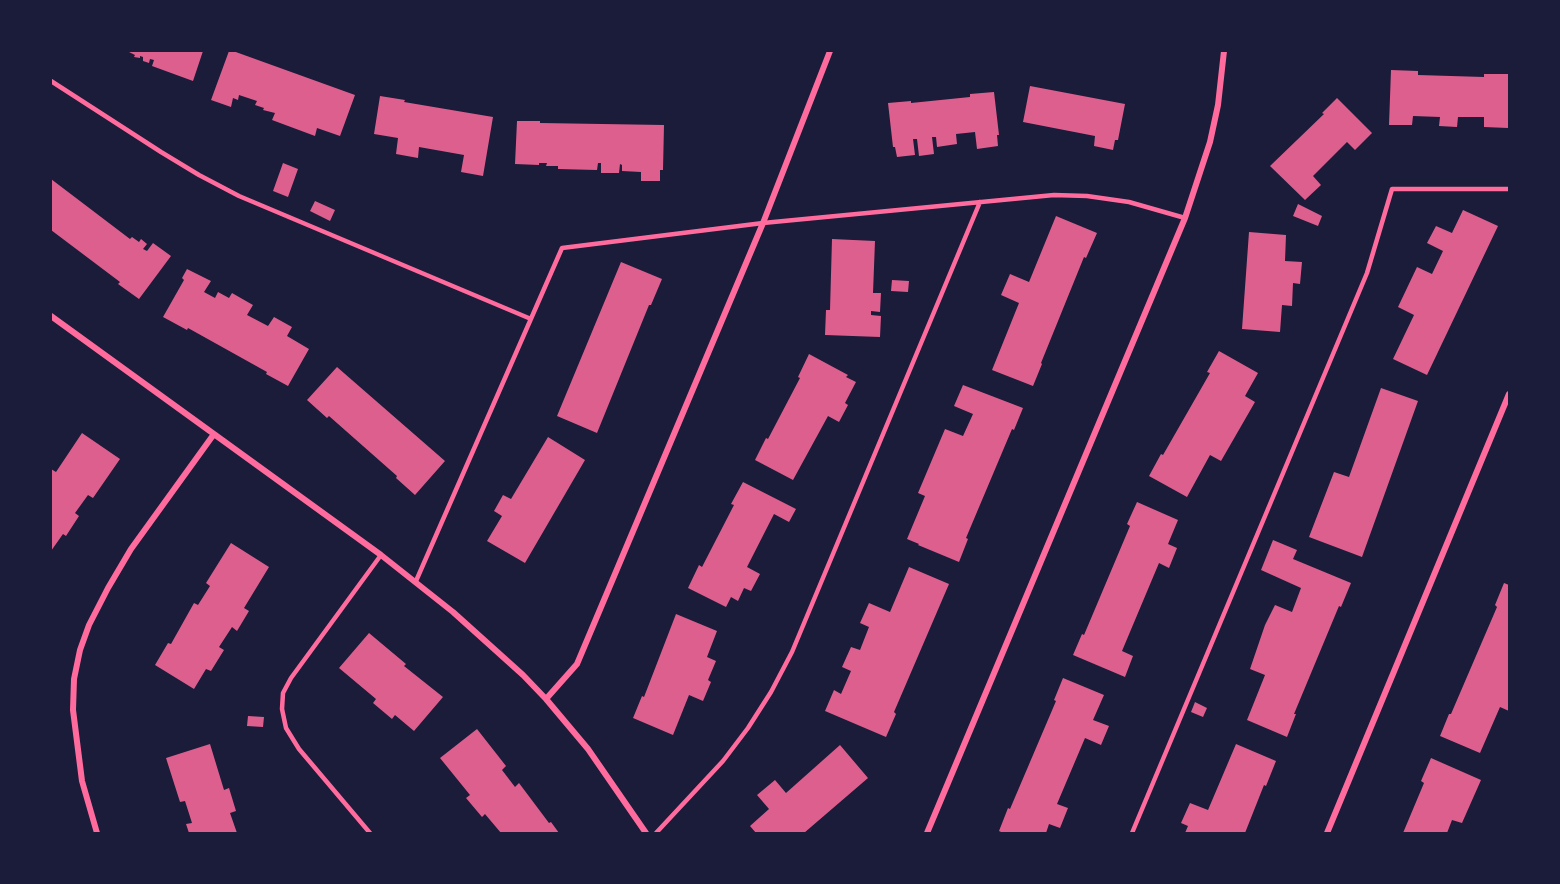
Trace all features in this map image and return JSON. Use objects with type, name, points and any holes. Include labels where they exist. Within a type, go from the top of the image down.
[{"type":"street","points":[[546,699],[577,664],[763,223],[830,51]]},
{"type":"street","points":[[927,833],[1185,218],[1210,142],[1218,105],[1224,51]]},
{"type":"street","points":[[52,320],[416,581],[502,656],[546,699],[588,749],[646,833]]},
{"type":"street","points":[[1327,833],[1509,394]]},
{"type":"street","points":[[97,833],[82,781],[73,710],[74,679],[80,650],[108,588],[131,549],[214,434]]},
{"type":"lane","points":[[51,81],[161,152],[239,196],[531,319]]},
{"type":"lane","points":[[1132,833],[1367,273],[1392,189],[1509,189]]},
{"type":"lane","points":[[416,581],[562,248],[763,223],[1054,195],[1087,196],[1129,202],[1185,218]]},
{"type":"lane","points":[[656,833],[723,761],[748,728],[771,692],[792,652],[980,201]]},
{"type":"lane","points":[[370,833],[299,749],[286,728],[282,709],[283,693],[291,678],[381,555]]},
{"type":"building","points":[[127,51],[203,51],[193,81],[152,66],[154,60],[150,59],[149,63],[143,61],[143,57],[134,57],[135,55]]},
{"type":"building","points":[[229,51],[355,95],[340,136],[317,128],[315,136],[272,120],[275,113],[255,105],[257,101],[239,95],[238,100],[233,98],[231,107],[211,100]]},
{"type":"building","points":[[1391,70],[1418,71],[1418,75],[1484,77],[1484,74],[1509,74],[1508,128],[1484,127],[1484,117],[1458,117],[1457,127],[1439,126],[1440,117],[1413,116],[1412,125],[1389,125]]},
{"type":"building","points":[[1030,86],[1125,104],[1118,140],[1115,140],[1113,150],[1094,146],[1095,136],[1023,122]]},
{"type":"building","points":[[994,92],[999,135],[997,135],[998,146],[977,149],[975,132],[956,134],[957,144],[937,147],[936,137],[932,137],[934,154],[919,156],[917,139],[913,139],[915,155],[897,157],[895,147],[893,147],[888,103],[970,97],[970,94]]},
{"type":"building","points":[[380,96],[493,117],[483,176],[461,172],[464,155],[419,147],[418,158],[396,154],[398,138],[374,134]]},
{"type":"building","points":[[1337,98],[1372,133],[1355,150],[1347,142],[1313,176],[1321,185],[1305,200],[1270,166],[1324,114],[1322,113]]},
{"type":"building","points":[[517,121],[664,125],[663,170],[660,170],[660,181],[641,181],[641,172],[622,171],[620,164],[619,173],[601,173],[601,163],[598,163],[597,170],[558,169],[558,166],[546,166],[547,163],[515,164]]},
{"type":"building","points":[[283,163],[298,169],[288,197],[273,191]]},
{"type":"building","points":[[51,179],[130,239],[132,237],[139,242],[141,239],[147,244],[143,249],[147,251],[153,243],[171,256],[139,299],[51,230]]},
{"type":"building","points":[[315,201],[335,210],[330,221],[310,211]]},
{"type":"building","points":[[1298,204],[1322,216],[1318,226],[1293,216]]},
{"type":"building","points":[[1463,210],[1498,226],[1427,375],[1393,359],[1414,315],[1398,307],[1417,267],[1432,274],[1443,251],[1427,243],[1436,226],[1452,233]]},
{"type":"building","points":[[1056,216],[1097,233],[1086,258],[1084,257],[1033,386],[992,370],[1019,303],[1001,295],[1010,274],[1029,282]]},
{"type":"building","points":[[1249,232],[1286,235],[1285,261],[1302,262],[1300,284],[1293,283],[1292,306],[1282,305],[1280,332],[1242,329]]},
{"type":"building","points":[[832,239],[875,241],[873,293],[881,293],[880,312],[871,311],[871,315],[881,316],[880,337],[825,335],[826,310],[830,310]]},
{"type":"building","points":[[621,262],[662,279],[649,305],[597,433],[557,416]]},
{"type":"building","points":[[187,269],[211,281],[204,292],[215,298],[218,292],[229,298],[232,293],[253,305],[247,315],[268,326],[274,317],[292,327],[287,336],[309,349],[288,386],[188,328],[187,330],[163,317],[184,280],[182,278]]},
{"type":"building","points":[[892,280],[909,281],[908,292],[891,291]]},
{"type":"building","points":[[1219,351],[1258,373],[1245,396],[1255,402],[1221,461],[1210,455],[1187,497],[1149,476],[1210,373],[1207,372]]},
{"type":"building","points":[[809,354],[848,375],[846,377],[856,382],[845,403],[848,405],[839,422],[828,416],[793,480],[755,460],[800,378],[798,377]]},
{"type":"building","points":[[337,367],[445,461],[415,495],[396,478],[397,476],[329,416],[327,418],[307,400]]},
{"type":"building","points":[[963,385],[1023,408],[966,538],[968,539],[959,562],[907,539],[925,496],[918,493],[945,429],[963,436],[973,414],[954,406]]},
{"type":"building","points":[[1381,388],[1418,401],[1362,557],[1309,537],[1334,472],[1349,477]]},
{"type":"building","points":[[82,433],[120,459],[93,498],[88,495],[75,513],[79,516],[66,536],[63,534],[51,551],[51,469],[56,472]]},
{"type":"building","points":[[548,437],[585,460],[525,563],[487,541],[502,516],[494,511],[503,495],[511,499]]},
{"type":"building","points":[[743,482],[796,509],[789,522],[774,514],[747,567],[760,574],[751,591],[744,588],[738,601],[731,597],[726,607],[688,588],[699,565],[702,567],[734,505],[731,504]]},
{"type":"building","points":[[1137,502],[1178,520],[1168,544],[1177,548],[1169,568],[1159,563],[1122,651],[1133,656],[1125,677],[1073,655],[1082,634],[1084,635],[1130,526],[1127,524]]},
{"type":"building","points":[[1273,540],[1297,550],[1293,559],[1351,583],[1341,607],[1339,606],[1294,714],[1296,714],[1287,737],[1247,720],[1265,675],[1250,669],[1265,625],[1275,605],[1292,612],[1301,588],[1261,570]]},
{"type":"building","points":[[231,543],[269,567],[244,608],[249,611],[237,631],[232,627],[219,647],[224,650],[211,671],[206,669],[194,689],[155,665],[168,643],[171,644],[194,603],[198,605],[210,586],[206,583]]},
{"type":"building","points":[[909,567],[949,584],[894,712],[896,714],[886,737],[825,711],[834,690],[841,694],[851,671],[842,667],[851,647],[860,650],[869,627],[860,623],[869,603],[890,612]]},
{"type":"building","points":[[1504,583],[1509,585],[1509,711],[1500,707],[1480,753],[1440,736],[1497,607],[1495,605]]},
{"type":"building","points":[[676,614],[717,631],[707,657],[716,661],[703,701],[689,695],[673,735],[633,718],[642,696],[644,697]]},
{"type":"building","points":[[369,633],[406,664],[404,666],[443,697],[414,731],[395,715],[392,719],[373,703],[376,699],[339,668]]},
{"type":"building","points":[[1063,678],[1104,695],[1093,720],[1109,726],[1101,745],[1085,738],[1057,804],[1068,808],[1060,828],[1049,824],[1046,833],[1003,833],[999,831],[1056,701],[1054,700]]},
{"type":"building","points":[[1195,702],[1207,708],[1203,717],[1191,712]]},
{"type":"building","points":[[248,716],[264,717],[263,727],[247,726]]},
{"type":"building","points":[[477,729],[506,766],[502,770],[515,787],[519,783],[559,833],[501,833],[485,814],[482,817],[466,798],[470,795],[440,758]]},
{"type":"building","points":[[210,744],[224,790],[229,788],[236,811],[230,813],[237,833],[189,833],[186,824],[192,823],[185,801],[180,802],[166,758]]},
{"type":"building","points":[[1236,744],[1276,761],[1245,833],[1185,833],[1188,826],[1181,823],[1190,803],[1208,810]]},
{"type":"building","points":[[840,745],[868,778],[804,833],[756,833],[750,826],[769,809],[757,795],[775,780],[786,793]]},
{"type":"building","points":[[1431,758],[1481,780],[1462,823],[1452,820],[1447,833],[1403,833],[1424,783],[1421,781]]}]
